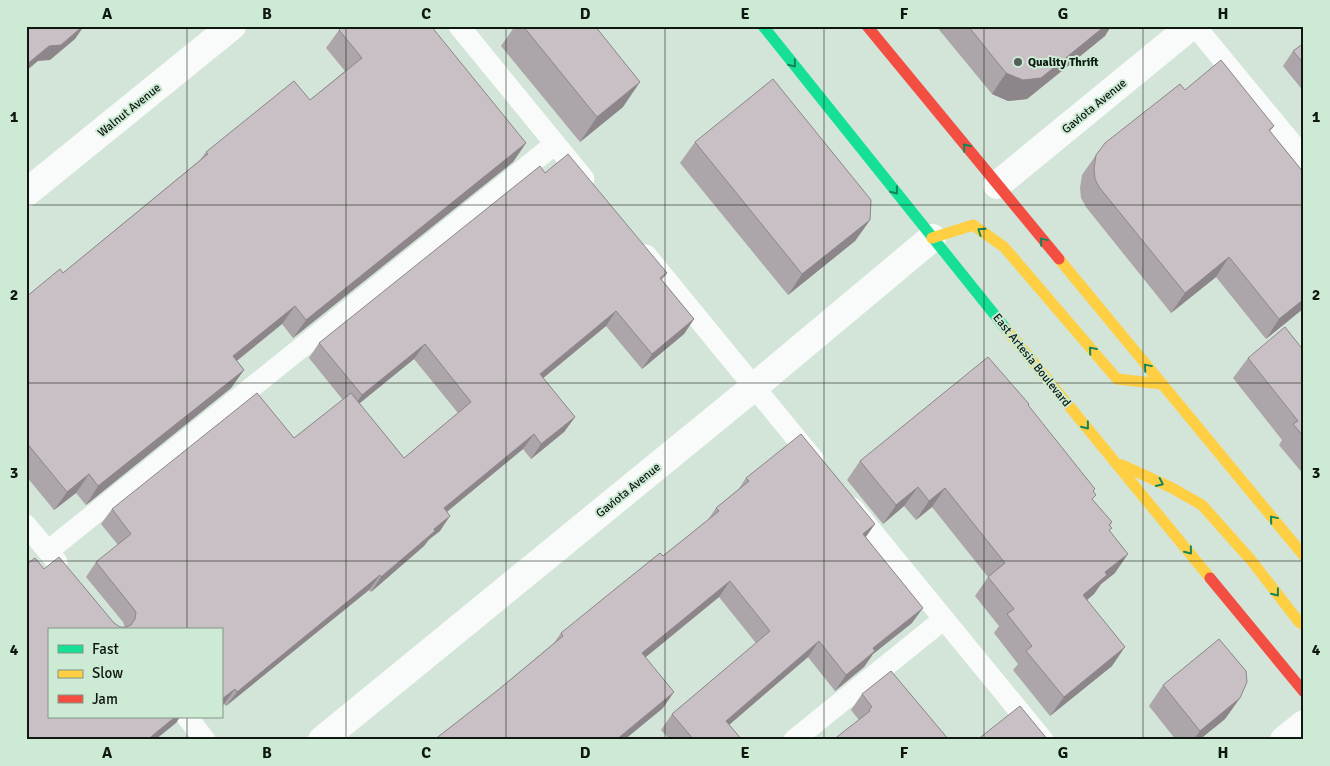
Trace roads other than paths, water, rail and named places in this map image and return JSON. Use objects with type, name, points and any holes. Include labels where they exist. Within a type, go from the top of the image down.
[{"type":"main road","name":"East Artesia Boulevard","points":[[763,26],[932,238],[1304,692]]},
{"type":"main road","points":[[867,26],[1304,556]]},
{"type":"main road","points":[[932,238],[972,225],[1004,246],[1117,379],[1162,384]]},
{"type":"main road","points":[[1116,462],[1172,488],[1202,505],[1251,560],[1299,622],[1304,625]]},
{"type":"street","name":"Walnut Avenue","points":[[26,193],[232,26]]},
{"type":"street","name":"Gaviota Avenue","points":[[997,185],[1191,26]]},
{"type":"street","name":"Gaviota Avenue","points":[[322,740],[754,387],[932,238]]},
{"type":"street","points":[[1284,740],[1304,724]]},
{"type":"lane","points":[[459,26],[599,197]]},
{"type":"lane","points":[[1195,26],[1304,158]]},
{"type":"lane","points":[[48,551],[555,144]]},
{"type":"lane","points":[[636,243],[824,472]]},
{"type":"lane","points":[[843,495],[1042,740]]},
{"type":"lane","points":[[26,525],[71,580]]},
{"type":"lane","points":[[794,740],[944,619]]},
{"type":"lane","points":[[187,718],[205,740]]},
{"type":"place","name":"Quality Thrift","points":[[1018,62]]}]
